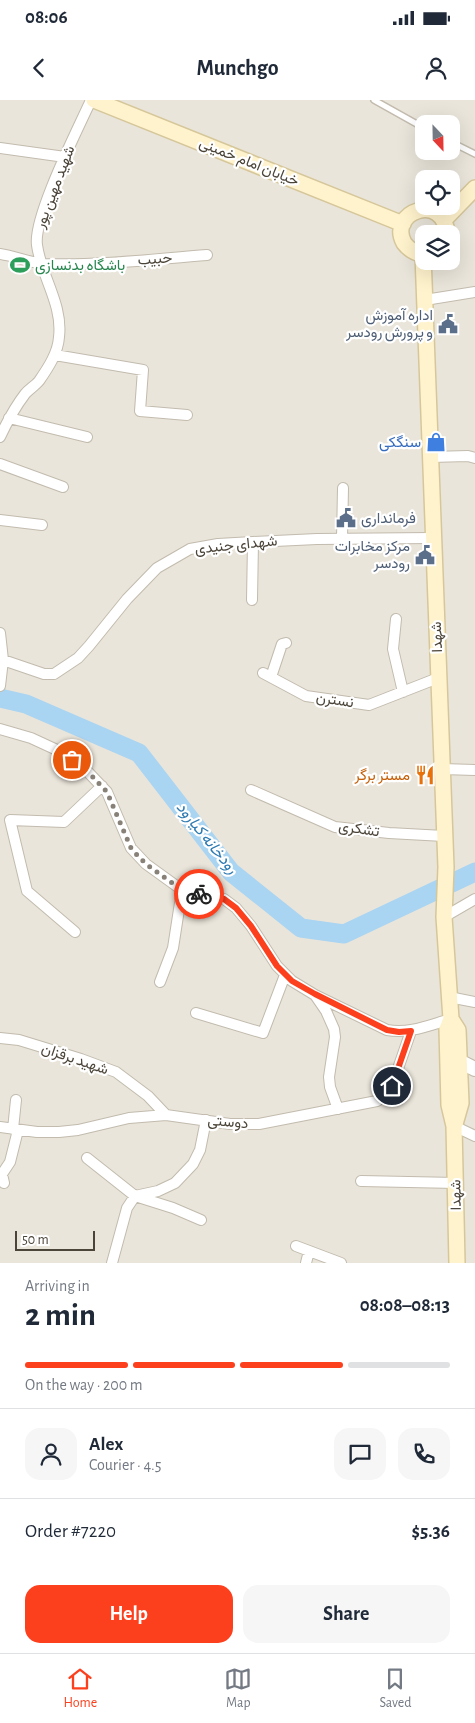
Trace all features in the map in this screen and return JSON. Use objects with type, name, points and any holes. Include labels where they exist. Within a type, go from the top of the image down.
[{"type":"main road","name":"خیابان امام خمینی","points":[[93,100],[403,224]]},
{"type":"main road","points":[[447,225],[475,188]]},
{"type":"main road","points":[[415,252],[405,244],[402,238],[403,224],[412,213],[418,210],[433,211],[444,225]]},
{"type":"main road","name":"شهدا","points":[[423,270],[446,867],[444,917],[451,1018],[447,1029],[449,1104],[454,1126],[458,1263]]},
{"type":"main road","name":"شهدا","points":[[451,1018],[458,1030],[461,1103],[454,1126]]},
{"type":"street","name":"شهید مهین پور","points":[[0,436],[25,394],[38,382],[55,355],[60,336],[58,317],[55,299],[42,264],[36,240],[38,225],[65,158],[93,100]]},
{"type":"street","points":[[0,148],[65,158]]},
{"type":"street","name":"حبیب","points":[[0,254],[42,264],[91,263],[208,255]]},
{"type":"street","points":[[424,300],[475,292]]},
{"type":"street","points":[[55,355],[144,370],[140,411],[186,415]]},
{"type":"street","points":[[9,418],[87,437]]},
{"type":"street","points":[[431,457],[468,456],[475,458]]},
{"type":"street","points":[[0,464],[64,487]]},
{"type":"street","points":[[342,539],[343,488]]},
{"type":"street","points":[[0,520],[42,525]]},
{"type":"street","name":"شهدای جنیدی","points":[[3,660],[44,674],[54,674],[78,658],[127,599],[156,568],[190,549],[218,544],[253,542],[433,538]]},
{"type":"street","points":[[252,600],[253,542]]},
{"type":"street","points":[[396,620],[394,649],[403,692]]},
{"type":"street","points":[[0,633],[3,660],[1,679]]},
{"type":"street","name":"نسترن","points":[[286,643],[282,644],[267,675],[306,696],[368,705],[438,678]]},
{"type":"street","points":[[0,729],[31,738],[58,750],[87,771],[107,792],[131,848],[146,864],[182,890],[224,899],[236,908],[285,975],[292,981],[387,1030],[411,1031],[451,1018]]},
{"type":"street","points":[[442,769],[475,770]]},
{"type":"street","points":[[75,932],[26,890],[10,820],[64,822],[102,786]]},
{"type":"street","name":"تشکری","points":[[251,790],[335,827],[389,833],[444,836]]},
{"type":"street","points":[[160,982],[173,948],[182,890]]},
{"type":"street","points":[[444,917],[475,899]]},
{"type":"street","points":[[196,1013],[263,1034],[285,975]]},
{"type":"street","points":[[315,994],[326,1011],[334,1029],[335,1037],[328,1077],[338,1109]]},
{"type":"street","points":[[450,997],[475,1002]]},
{"type":"street","name":"دوستی","points":[[0,1127],[37,1132],[59,1132],[78,1130],[130,1118],[166,1115],[230,1124],[259,1124],[377,1101],[392,1086],[411,1031]]},
{"type":"street","name":"شهید برقزان","points":[[0,1038],[19,1040],[116,1072],[148,1096],[166,1115]]},
{"type":"street","points":[[459,1061],[475,1069]]},
{"type":"street","points":[[4,1183],[2,1174],[10,1162],[16,1130],[16,1100]]},
{"type":"street","points":[[112,1263],[127,1208],[135,1196],[158,1191],[175,1182],[193,1164],[200,1150],[206,1120]]},
{"type":"street","points":[[454,1126],[475,1136]]},
{"type":"street","points":[[87,1158],[135,1196],[173,1208],[201,1220]]},
{"type":"street","points":[[361,1181],[456,1183]]},
{"type":"street","points":[[296,1246],[341,1263]]},
{"type":"street","points":[[306,1263],[309,1251]]},
{"type":"lane","points":[[374,100],[415,123]]},
{"type":"lane","points":[[460,146],[475,154]]},
{"type":"shaded area","points":[[0,100],[475,100],[475,1263],[0,1263]]},
{"type":"waterway","name":"رودخانه کیارود","points":[[0,698],[26,704],[139,753],[231,872],[301,928],[344,934],[475,872]]},
{"type":"way so far","points":[[72,760],[87,771],[107,792],[131,848],[138,856],[165,879],[182,890],[199,894]]},
{"type":"place","name":"باشگاه بدنسازى","points":[[20,265]]},
{"type":"place","name":"اداره آموزش و پرورش رودسر","points":[[448,324]]},
{"type":"place","name":"سنگکى","points":[[436,442]]},
{"type":"place","name":"فرماندارى","points":[[346,518]]},
{"type":"place","name":"مرکز مخابرات رودسر","points":[[425,555]]},
{"type":"place","name":"مستر برگر","points":[[425,775]]},
{"type":"route","points":[[199,894],[224,899],[236,908],[251,926],[277,966],[292,981],[387,1030],[411,1031],[392,1086]]}]
